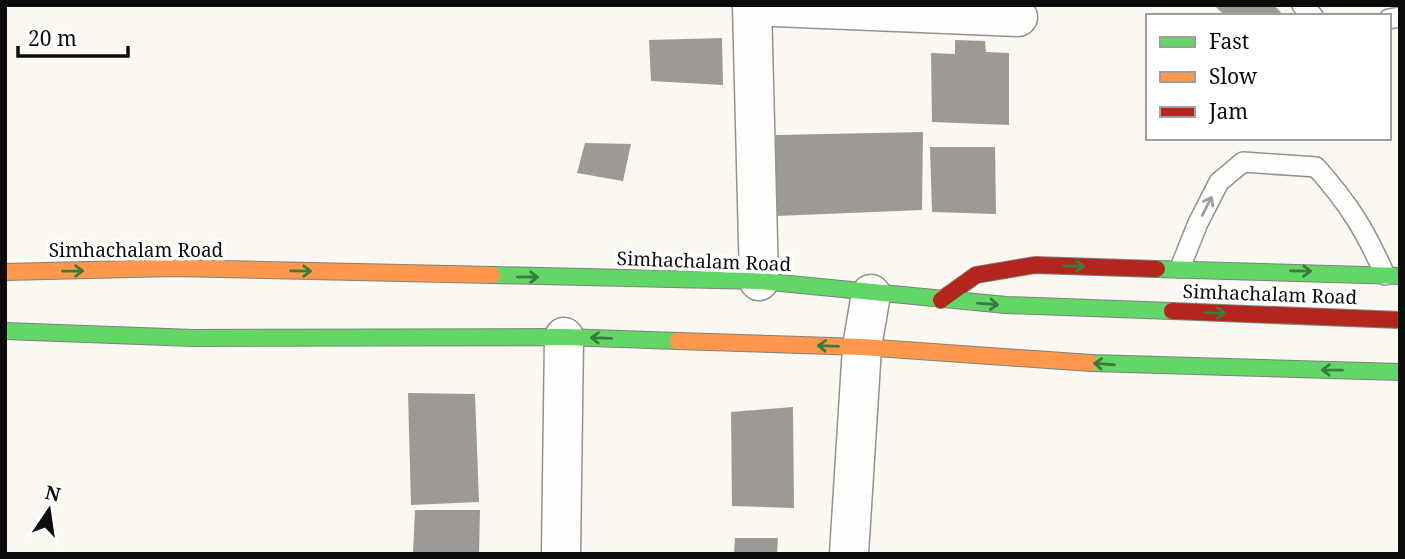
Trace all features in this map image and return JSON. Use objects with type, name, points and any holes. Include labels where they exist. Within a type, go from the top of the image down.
[{"type":"main road","points":[[940,300],[976,275],[1035,265],[1392,275]]},
{"type":"main road","name":"Simhachalam Road","points":[[5,272],[173,268],[759,281],[871,294],[1006,305],[1400,320]]},
{"type":"main road","points":[[5,331],[194,338],[565,337],[862,347],[1123,365],[1400,372]]},
{"type":"street","points":[[759,281],[752,6],[1018,17]]},
{"type":"street","points":[[849,554],[862,347],[871,294]]},
{"type":"street","points":[[561,554],[565,337]]},
{"type":"lane","points":[[1180,268],[1198,223],[1219,182],[1243,162],[1317,167],[1345,198],[1392,275]]},
{"type":"building","points":[[1214,5],[1274,5],[1282,14],[1223,14]]},
{"type":"building","points":[[722,38],[723,85],[651,81],[649,40]]},
{"type":"building","points":[[955,40],[985,41],[986,52],[1009,53],[1009,125],[932,122],[931,53],[955,54]]},
{"type":"building","points":[[923,132],[922,210],[776,216],[776,135]]},
{"type":"building","points":[[585,143],[631,144],[623,181],[577,173]]},
{"type":"building","points":[[930,147],[995,147],[996,214],[932,212]]},
{"type":"building","points":[[408,393],[475,394],[479,502],[411,505]]},
{"type":"building","points":[[793,407],[794,508],[732,506],[731,412]]},
{"type":"building","points":[[415,510],[480,510],[479,554],[413,554]]},
{"type":"building","points":[[735,538],[778,538],[777,554],[734,554]]},
{"type":"traffic: fast","points":[[1157,269],[1400,276]]},
{"type":"traffic: fast","points":[[493,275],[759,281],[1006,305],[1172,311]]},
{"type":"traffic: fast","points":[[5,331],[194,338],[564,337],[678,341]]},
{"type":"traffic: fast","points":[[1091,363],[1400,372]]},
{"type":"traffic: slow","points":[[5,272],[173,268],[493,275]]},
{"type":"traffic: slow","points":[[678,341],[862,347],[1091,363]]},
{"type":"traffic: jam","points":[[941,300],[976,275],[1035,265],[1157,269]]},
{"type":"traffic: jam","points":[[1172,311],[1400,320]]}]
